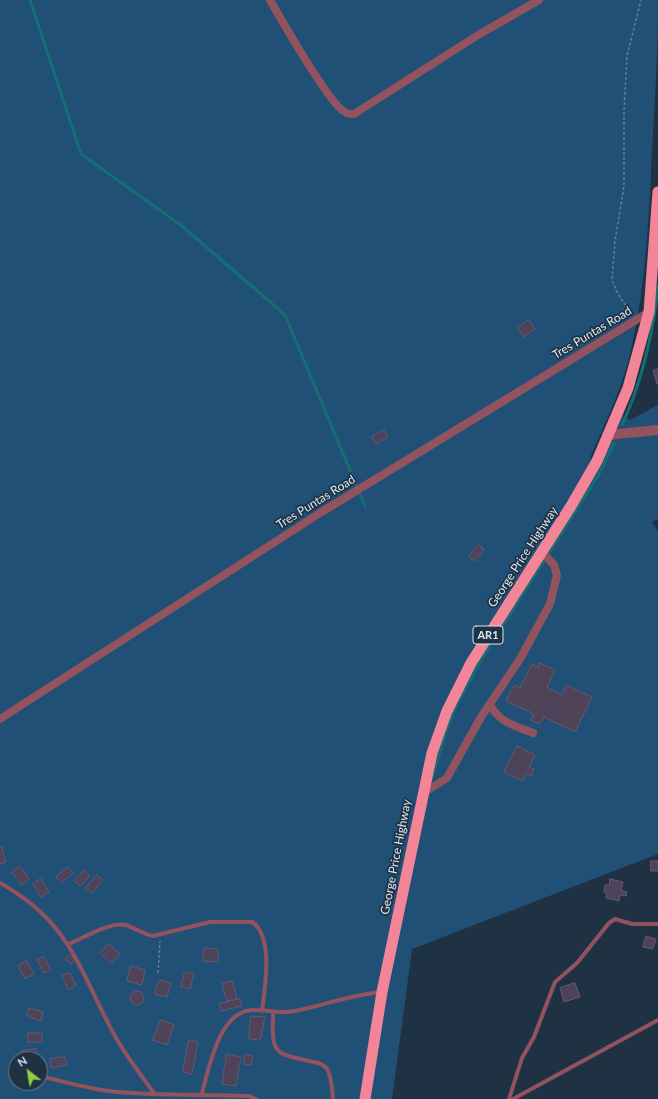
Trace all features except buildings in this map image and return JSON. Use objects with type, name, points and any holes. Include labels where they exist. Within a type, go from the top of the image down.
[{"type":"highway","name":"George Price Highway","points":[[365,1099],[382,992],[422,794],[432,753],[446,711],[471,663],[542,552],[597,461],[628,388],[649,312],[658,192]]},
{"type":"street","points":[[270,0],[333,100],[345,112],[354,114],[478,35],[539,0]]},
{"type":"street","name":"Tres Puntas Road","points":[[0,719],[320,513],[649,312]]},
{"type":"street","points":[[607,435],[658,430]]},
{"type":"street","points":[[422,794],[447,778],[490,704],[520,659],[550,604],[557,575],[554,565],[542,552]]},
{"type":"street","points":[[490,704],[494,713],[502,720],[533,733]]},
{"type":"lane","points":[[0,883],[27,899],[58,928],[69,944],[116,1037],[154,1093]]},
{"type":"lane","points":[[509,1099],[522,1058],[534,1037],[555,982],[588,951],[609,922],[615,920],[632,924],[658,924]]},
{"type":"lane","points":[[69,944],[116,925],[126,925],[144,934],[153,936],[210,922],[252,922],[258,925],[266,949],[265,987],[262,1011]]},
{"type":"lane","points":[[202,1093],[209,1066],[224,1029],[232,1019],[244,1011],[262,1011],[284,1014],[358,994],[382,992]]},
{"type":"lane","points":[[273,1013],[273,1042],[276,1050],[285,1056],[323,1064],[328,1070],[333,1099]]},
{"type":"lane","points":[[513,1099],[658,1020]]},
{"type":"lane","points":[[48,1078],[85,1087],[117,1092],[202,1093],[249,1096],[256,1099]]},
{"type":"path","points":[[636,320],[617,292],[612,280],[615,241],[624,186],[624,111],[627,56],[641,0]]},
{"type":"path","points":[[158,973],[160,935]]},
{"type":"shaded area","points":[[0,0],[658,0],[650,201],[640,300],[628,364],[613,405],[590,458],[597,461],[601,466],[611,435],[622,415],[630,420],[658,405],[658,519],[652,522],[658,532],[658,854],[412,949],[392,1099],[0,1099]]},
{"type":"waterway","points":[[30,0],[81,154],[182,226],[285,315],[365,506]]},
{"type":"waterway","points":[[622,425],[629,409],[646,357],[658,286]]},
{"type":"waterway","points":[[432,778],[445,735],[456,706],[484,655],[599,474],[614,443]]}]
